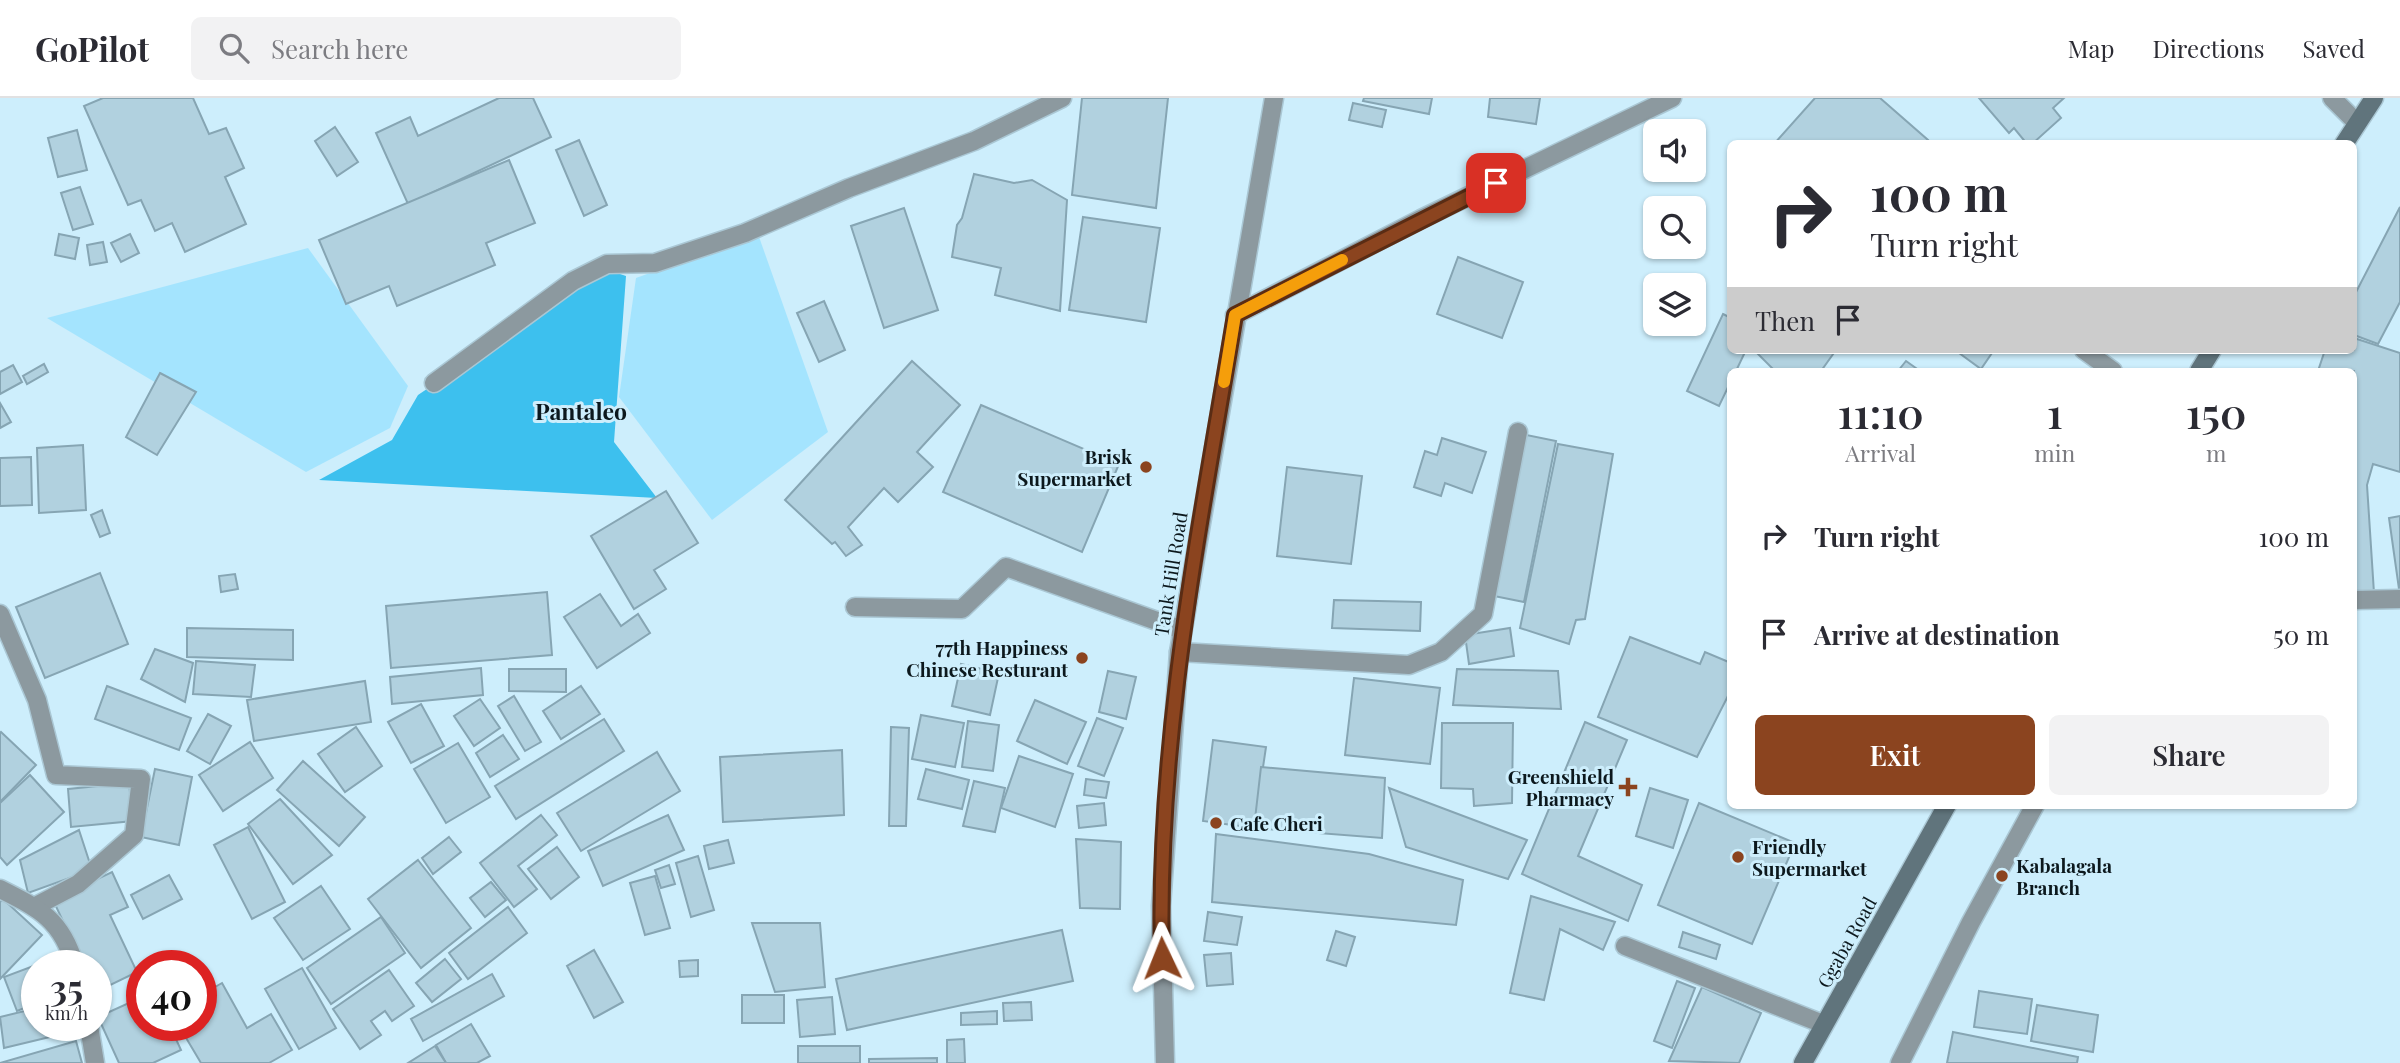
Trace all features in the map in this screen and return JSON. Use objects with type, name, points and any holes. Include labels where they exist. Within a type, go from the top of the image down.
[{"type":"main road","points":[[2346,140],[2374,98]]},
{"type":"main road","name":"Ggaba Road","points":[[1803,1063],[1945,809]]},
{"type":"street","points":[[434,383],[573,281],[607,264],[655,264],[745,233],[849,188],[974,141],[1062,98]]},
{"type":"street","name":"Tank Hill Road","points":[[1165,1063],[1161,906],[1179,652],[1274,98]]},
{"type":"street","points":[[1235,315],[1421,219],[1672,98]]},
{"type":"street","points":[[2332,98],[2357,123]]},
{"type":"street","points":[[2090,354],[2109,368]]},
{"type":"street","points":[[1179,652],[1409,665],[1441,652],[1483,614],[1518,432]]},
{"type":"street","points":[[855,607],[962,609],[1006,567],[1182,630]]},
{"type":"street","points":[[2357,600],[2400,599]]},
{"type":"street","points":[[0,614],[37,700],[56,775],[141,779],[134,835],[78,884],[34,907]]},
{"type":"street","points":[[1900,1063],[1970,922],[2033,809]]},
{"type":"street","points":[[0,889],[47,913],[70,950]]},
{"type":"street","points":[[1625,946],[1823,1024]]},
{"type":"street","points":[[91,1041],[95,1063]]},
{"type":"shaded area","points":[[758,234],[828,432],[712,520],[619,397],[636,278]]},
{"type":"shaded area","points":[[308,248],[408,386],[390,428],[306,472],[47,318]]},
{"type":"shaded area","points":[[605,269],[626,276],[614,442],[657,498],[319,480],[392,440],[418,395]]},
{"type":"building","points":[[103,98],[193,98],[209,134],[226,128],[244,168],[225,177],[246,224],[185,252],[172,223],[155,231],[141,200],[128,205],[84,106]]},
{"type":"building","points":[[499,98],[533,98],[551,137],[408,204],[376,133],[410,117],[418,136]]},
{"type":"building","points":[[1082,98],[1168,98],[1156,208],[1072,195]]},
{"type":"building","points":[[1364,98],[1432,98],[1429,114],[1363,101]]},
{"type":"building","points":[[1490,98],[1540,98],[1536,124],[1488,117]]},
{"type":"building","points":[[1815,98],[1880,98],[1928,140],[1778,140]]},
{"type":"building","points":[[1979,98],[2064,98],[2053,108],[2061,118],[2036,140],[2024,140],[2014,128],[2009,133]]},
{"type":"building","points":[[1353,103],[1386,110],[1382,127],[1349,120]]},
{"type":"building","points":[[335,127],[358,162],[337,176],[315,141]]},
{"type":"building","points":[[77,130],[87,170],[58,177],[48,138]]},
{"type":"building","points":[[579,140],[607,205],[584,216],[556,150]]},
{"type":"building","points":[[509,160],[535,223],[486,243],[495,265],[397,306],[389,286],[346,304],[319,240]]},
{"type":"building","points":[[974,174],[1014,183],[1032,180],[1067,200],[1060,311],[995,295],[1001,268],[952,257],[957,225],[962,218]]},
{"type":"building","points":[[80,187],[93,224],[73,230],[61,193]]},
{"type":"building","points":[[2400,207],[2400,302],[2378,344],[2357,336],[2357,290]]},
{"type":"building","points":[[904,208],[938,310],[884,328],[851,226]]},
{"type":"building","points":[[1083,217],[1160,228],[1146,322],[1069,310]]},
{"type":"building","points":[[59,234],[79,238],[75,259],[55,255]]},
{"type":"building","points":[[130,234],[139,253],[121,262],[111,243]]},
{"type":"building","points":[[103,242],[107,262],[90,265],[87,245]]},
{"type":"building","points":[[1458,257],[1523,282],[1502,338],[1437,314]]},
{"type":"building","points":[[824,301],[845,350],[819,362],[797,313]]},
{"type":"building","points":[[1723,314],[1727,316],[1727,354],[1744,354],[1737,368],[1727,368],[1727,389],[1719,406],[1687,391]]},
{"type":"building","points":[[2357,339],[2400,353],[2400,472],[2373,464],[2367,485],[2374,593],[2357,595],[2357,368],[2319,368],[2324,354],[2357,354]]},
{"type":"building","points":[[1758,354],[1833,354],[1823,368],[1772,368]]},
{"type":"building","points":[[1960,354],[1991,354],[1980,368]]},
{"type":"building","points":[[912,361],[960,405],[917,452],[933,467],[898,502],[884,488],[848,527],[862,545],[846,556],[835,542],[832,544],[785,500]]},
{"type":"building","points":[[1906,361],[1916,368],[1900,368]]},
{"type":"building","points":[[44,364],[48,372],[27,384],[23,376]]},
{"type":"building","points":[[13,365],[22,382],[0,394],[0,372]]},
{"type":"building","points":[[160,373],[196,392],[157,455],[126,437]]},
{"type":"building","points":[[0,403],[11,422],[0,428]]},
{"type":"building","points":[[981,405],[1119,464],[1082,552],[943,492]]},
{"type":"building","points":[[1521,434],[1556,441],[1524,602],[1489,595]]},
{"type":"building","points":[[1442,438],[1486,452],[1472,493],[1445,483],[1441,496],[1414,487],[1425,451],[1437,455]]},
{"type":"building","points":[[1558,444],[1613,454],[1585,619],[1576,620],[1569,644],[1520,628]]},
{"type":"building","points":[[83,445],[86,510],[39,513],[37,448]]},
{"type":"building","points":[[31,457],[32,505],[0,506],[0,458]]},
{"type":"building","points":[[1287,467],[1362,476],[1351,564],[1277,556]]},
{"type":"building","points":[[666,491],[698,543],[654,570],[666,589],[634,609],[591,536]]},
{"type":"building","points":[[102,510],[110,533],[100,537],[91,515]]},
{"type":"building","points":[[2400,516],[2400,589],[2399,589],[2389,518]]},
{"type":"building","points":[[100,573],[128,644],[45,678],[16,607]]},
{"type":"building","points":[[235,574],[238,589],[221,592],[219,576]]},
{"type":"building","points":[[547,592],[552,655],[391,668],[386,606]]},
{"type":"building","points":[[600,594],[621,626],[638,614],[650,633],[597,668],[564,617]]},
{"type":"building","points":[[1334,600],[1421,602],[1420,631],[1332,628]]},
{"type":"building","points":[[187,628],[293,630],[293,660],[187,657]]},
{"type":"building","points":[[1510,628],[1514,656],[1469,664],[1465,635]]},
{"type":"building","points":[[1630,637],[1700,664],[1705,652],[1727,661],[1727,698],[1697,757],[1598,717]]},
{"type":"building","points":[[155,649],[193,663],[185,702],[141,679]]},
{"type":"building","points":[[196,661],[255,665],[251,697],[193,694]]},
{"type":"building","points":[[961,664],[999,673],[990,715],[952,706]]},
{"type":"building","points":[[481,668],[483,695],[392,704],[390,677]]},
{"type":"building","points":[[509,669],[566,669],[566,692],[509,691]]},
{"type":"building","points":[[1457,669],[1558,671],[1561,709],[1453,705]]},
{"type":"building","points":[[1108,671],[1136,677],[1126,719],[1099,712]]},
{"type":"building","points":[[1354,678],[1440,688],[1430,764],[1345,755]]},
{"type":"building","points":[[365,681],[371,722],[254,741],[247,700]]},
{"type":"building","points":[[107,686],[191,718],[179,750],[95,719]]},
{"type":"building","points":[[581,686],[600,714],[561,739],[543,711]]},
{"type":"building","points":[[514,696],[541,742],[525,751],[498,706]]},
{"type":"building","points":[[480,699],[500,728],[474,746],[454,716]]},
{"type":"building","points":[[1035,700],[1086,722],[1067,764],[1017,741]]},
{"type":"building","points":[[421,704],[444,746],[411,763],[388,722]]},
{"type":"building","points":[[208,714],[231,726],[210,764],[187,751]]},
{"type":"building","points":[[921,715],[964,723],[955,767],[912,759]]},
{"type":"building","points":[[1097,718],[1123,728],[1104,776],[1078,766]]},
{"type":"building","points":[[604,719],[624,751],[516,819],[495,786]]},
{"type":"building","points":[[968,721],[999,725],[993,771],[962,767]]},
{"type":"building","points":[[1585,722],[1627,740],[1578,856],[1642,885],[1628,921],[1522,874]]},
{"type":"building","points":[[1442,723],[1513,723],[1512,803],[1474,806],[1473,789],[1441,788]]},
{"type":"building","points":[[356,727],[382,766],[345,792],[318,754]]},
{"type":"building","points":[[891,727],[909,728],[906,826],[889,826]]},
{"type":"building","points":[[0,733],[36,765],[0,802]]},
{"type":"building","points":[[503,735],[519,759],[490,777],[476,753]]},
{"type":"building","points":[[1213,740],[1266,747],[1254,828],[1203,821]]},
{"type":"building","points":[[250,742],[273,778],[223,811],[199,775]]},
{"type":"building","points":[[458,743],[490,797],[446,823],[414,769]]},
{"type":"building","points":[[842,750],[844,815],[723,822],[720,757]]},
{"type":"building","points":[[657,752],[680,791],[581,851],[557,813]]},
{"type":"building","points":[[1019,756],[1073,774],[1055,827],[1001,808]]},
{"type":"building","points":[[303,761],[365,817],[339,846],[277,790]]},
{"type":"building","points":[[1261,767],[1385,778],[1382,838],[1254,828]]},
{"type":"building","points":[[155,769],[192,777],[179,845],[141,837]]},
{"type":"building","points":[[926,769],[969,780],[962,809],[918,799]]},
{"type":"building","points":[[30,775],[64,812],[7,865],[0,857],[0,803]]},
{"type":"building","points":[[1086,779],[1109,782],[1106,798],[1084,795]]},
{"type":"building","points":[[974,781],[1005,788],[995,832],[963,826]]},
{"type":"building","points":[[129,783],[133,821],[71,827],[68,789]]},
{"type":"building","points":[[1389,788],[1527,840],[1508,879],[1406,847]]},
{"type":"building","points":[[1650,788],[1688,800],[1673,848],[1636,836]]},
{"type":"building","points":[[280,799],[332,855],[293,884],[248,824]]},
{"type":"building","points":[[1104,803],[1106,825],[1079,828],[1077,806]]},
{"type":"building","points":[[1699,803],[1795,843],[1752,944],[1658,905]]},
{"type":"building","points":[[541,815],[557,835],[518,866],[537,889],[514,907],[480,863]]},
{"type":"building","points":[[668,815],[684,850],[603,886],[588,851]]},
{"type":"building","points":[[248,827],[285,902],[252,919],[214,845]]},
{"type":"building","points":[[79,830],[92,870],[28,893],[20,860]]},
{"type":"building","points":[[1216,834],[1369,854],[1463,880],[1456,925],[1212,902]]},
{"type":"building","points":[[449,837],[461,852],[433,874],[422,858]]},
{"type":"building","points":[[1076,839],[1121,842],[1120,909],[1080,908]]},
{"type":"building","points":[[728,840],[734,863],[709,869],[704,846]]},
{"type":"building","points":[[557,847],[579,877],[551,899],[528,869]]},
{"type":"building","points":[[698,856],[714,910],[691,917],[676,863]]},
{"type":"building","points":[[418,860],[471,928],[421,968],[368,899]]},
{"type":"building","points":[[669,865],[675,884],[661,888],[655,870]]},
{"type":"building","points":[[112,872],[128,907],[110,915],[127,950],[126,977],[112,984],[112,950],[76,950],[53,900]]},
{"type":"building","points":[[169,875],[182,899],[143,919],[131,895]]},
{"type":"building","points":[[655,876],[670,928],[645,935],[630,883]]},
{"type":"building","points":[[491,882],[506,900],[485,917],[470,898]]},
{"type":"building","points":[[321,886],[350,929],[303,960],[274,918]]},
{"type":"building","points":[[1531,896],[1615,922],[1603,950],[1560,929],[1544,1000],[1510,993]]},
{"type":"building","points":[[3,899],[42,935],[28,950],[21,950],[21,957],[0,979],[0,902]]},
{"type":"building","points":[[508,907],[527,933],[468,979],[449,953]]},
{"type":"building","points":[[1208,912],[1242,917],[1237,945],[1204,941]]},
{"type":"building","points":[[381,917],[405,953],[331,1004],[307,968]]},
{"type":"building","points":[[752,923],[820,923],[825,987],[775,992]]},
{"type":"building","points":[[1062,930],[1073,981],[847,1030],[836,979]]},
{"type":"building","points":[[1336,931],[1355,937],[1346,966],[1327,960]]},
{"type":"building","points":[[1683,932],[1720,945],[1716,959],[1679,947]]},
{"type":"building","points":[[594,950],[623,1002],[594,1018],[567,966]]},
{"type":"building","points":[[1231,953],[1233,984],[1207,986],[1204,955]]},
{"type":"building","points":[[445,959],[461,979],[432,1002],[416,983]]},
{"type":"building","points":[[698,960],[698,976],[680,977],[679,961]]},
{"type":"building","points":[[302,968],[336,1028],[299,1049],[265,989]]},
{"type":"building","points":[[389,970],[414,1006],[392,1021],[385,1011],[371,1021],[381,1035],[360,1049],[333,1009]]},
{"type":"building","points":[[21,971],[21,1009],[17,1011],[4,977]]},
{"type":"building","points":[[492,974],[504,996],[423,1041],[411,1019]]},
{"type":"building","points":[[1677,981],[1695,988],[1672,1048],[1654,1041]]},
{"type":"building","points":[[222,983],[247,1028],[271,1014],[292,1050],[269,1063],[201,1063],[188,1041],[217,1041],[217,986]]},
{"type":"building","points":[[1702,987],[1761,1013],[1739,1063],[1669,1061]]},
{"type":"building","points":[[1979,991],[2032,999],[2027,1034],[1974,1027]]},
{"type":"building","points":[[742,995],[784,995],[784,1023],[742,1023]]},
{"type":"building","points":[[832,997],[835,1034],[800,1037],[797,1000]]},
{"type":"building","points":[[1031,1002],[1032,1020],[1004,1021],[1003,1003]]},
{"type":"building","points":[[126,1004],[126,1041],[177,1041],[181,1050],[153,1063],[119,1063],[109,1041],[112,1041],[112,1011]]},
{"type":"building","points":[[2037,1005],[2098,1015],[2093,1052],[2031,1041]]},
{"type":"building","points":[[997,1011],[997,1024],[961,1025],[961,1013]]},
{"type":"building","points":[[21,1012],[21,1041],[33,1041],[4,1048],[0,1017]]},
{"type":"building","points":[[471,1024],[490,1056],[477,1063],[446,1063],[436,1045]]},
{"type":"building","points":[[1953,1032],[2078,1057],[2077,1063],[1947,1063]]},
{"type":"building","points":[[964,1039],[965,1063],[947,1063],[947,1040]]},
{"type":"building","points":[[76,1041],[82,1063],[0,1063]]},
{"type":"building","points":[[435,1046],[446,1063],[408,1063]]},
{"type":"building","points":[[798,1046],[860,1046],[860,1063],[798,1063]]},
{"type":"building","points":[[937,1058],[937,1063],[869,1063],[869,1059]]},
{"type":"slow traffic","points":[[1224,382],[1235,315],[1342,260]]},
{"type":"place","name":"Brisk Supermarket","points":[[1146,467]]},
{"type":"place","name":"77th Happiness Chinese Resturant","points":[[1082,658]]},
{"type":"place","name":"Greenshield Pharmacy","points":[[1628,787]]},
{"type":"place","name":"Cafe Cheri","points":[[1216,823]]},
{"type":"place","name":"Friendly Supermarket","points":[[1738,857]]},
{"type":"place","name":"Kabalagala Branch","points":[[2002,876]]},
{"type":"district","name":"Pantaleo","points":[[581,410]]},
{"type":"route","points":[[1162,958],[1161,906],[1179,652],[1235,315],[1496,183]]}]
